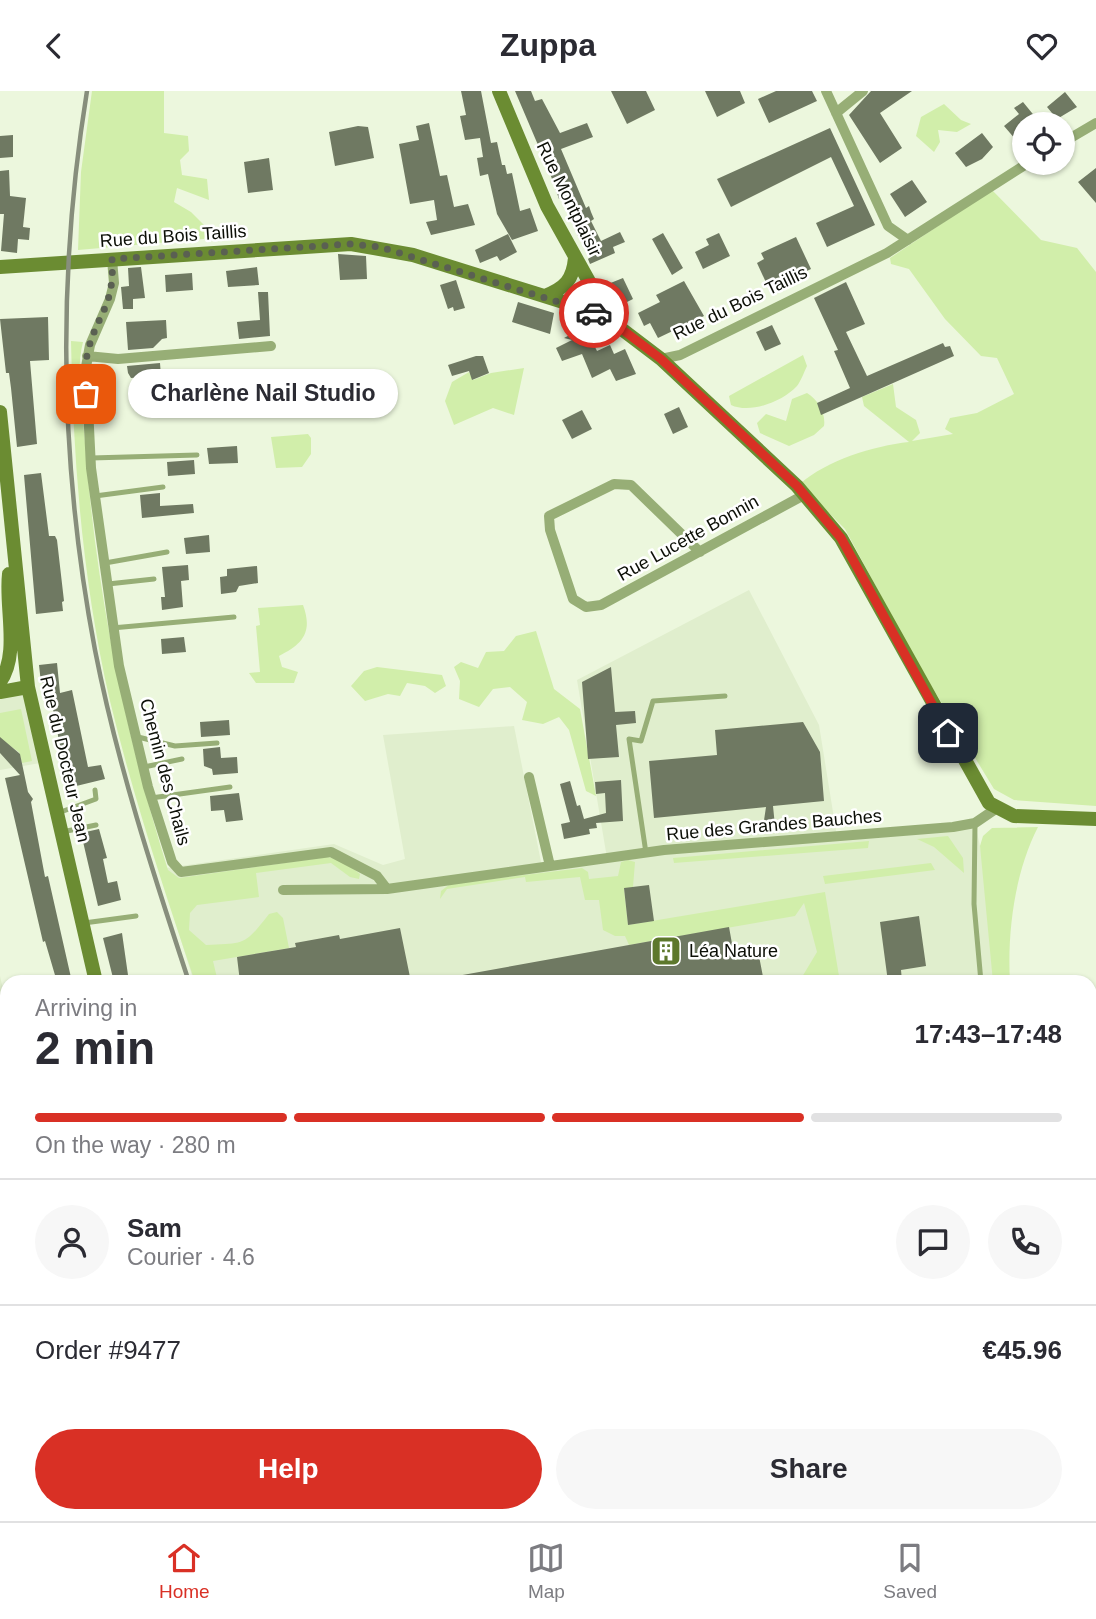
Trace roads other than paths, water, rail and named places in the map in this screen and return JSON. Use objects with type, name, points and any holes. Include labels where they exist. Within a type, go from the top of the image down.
[{"type":"street","name":"Rue Montplaisir","points":[[499,91],[547,206],[611,321]]},
{"type":"street","points":[[826,91],[888,226],[908,240]]},
{"type":"street","points":[[836,113],[863,91]]},
{"type":"street","points":[[1075,135],[1096,123]]},
{"type":"street","name":"Rue du Bois Taillis","points":[[0,267],[351,244],[413,255],[576,306],[611,321],[661,359],[680,355],[908,240],[1012,173]]},
{"type":"street","points":[[545,296],[566,285],[574,270],[575,258]]},
{"type":"street","name":"Chemin des Chails","points":[[112,259],[114,283],[110,299],[87,356],[90,458],[112,628],[135,736],[151,798],[172,862],[181,872],[331,852],[377,876],[387,889]]},
{"type":"street","points":[[576,306],[582,301],[586,278]]},
{"type":"street","points":[[87,356],[118,359],[271,347]]},
{"type":"street","points":[[661,359],[804,495],[841,538],[973,779],[989,803],[1013,815],[1096,818]]},
{"type":"street","name":"Rue du Docteur Jean","points":[[0,412],[28,687],[94,975]]},
{"type":"street","name":"Rue Lucette Bonnin","points":[[700,552],[631,485],[614,484],[549,516],[550,530],[573,599],[586,607],[601,605],[700,552],[804,495]]},
{"type":"street","name":"Rue du Docteur Jean","points":[[0,682],[7,672],[9,652],[7,594],[12,542]]},
{"type":"street","points":[[0,692],[28,687]]},
{"type":"street","points":[[529,776],[550,866]]},
{"type":"street","name":"Rue des Grandes Bauches","points":[[284,890],[387,889],[646,853],[975,823],[997,809]]},
{"type":"lane","points":[[90,458],[197,455]]},
{"type":"lane","points":[[95,496],[163,487]]},
{"type":"lane","points":[[104,563],[167,552]]},
{"type":"lane","points":[[107,584],[154,579]]},
{"type":"lane","points":[[112,628],[234,617]]},
{"type":"lane","points":[[646,853],[629,739],[641,740],[653,701],[725,696]]},
{"type":"lane","points":[[135,736],[175,746],[217,743]]},
{"type":"lane","points":[[143,767],[182,759]]},
{"type":"lane","points":[[151,798],[230,787]]},
{"type":"lane","points":[[58,813],[96,799],[95,790]]},
{"type":"lane","points":[[975,823],[974,904],[980,975]]},
{"type":"lane","points":[[62,832],[96,825]]},
{"type":"lane","points":[[83,923],[136,916]]},
{"type":"railway","points":[[87,91],[77,161],[67,301],[69,441],[75,511],[95,650],[114,734],[149,859],[187,975]]},
{"type":"place","name":"Charlène Nail Studio","points":[[86,394]]},
{"type":"place","name":"Léa Nature","points":[[666,951]]}]
